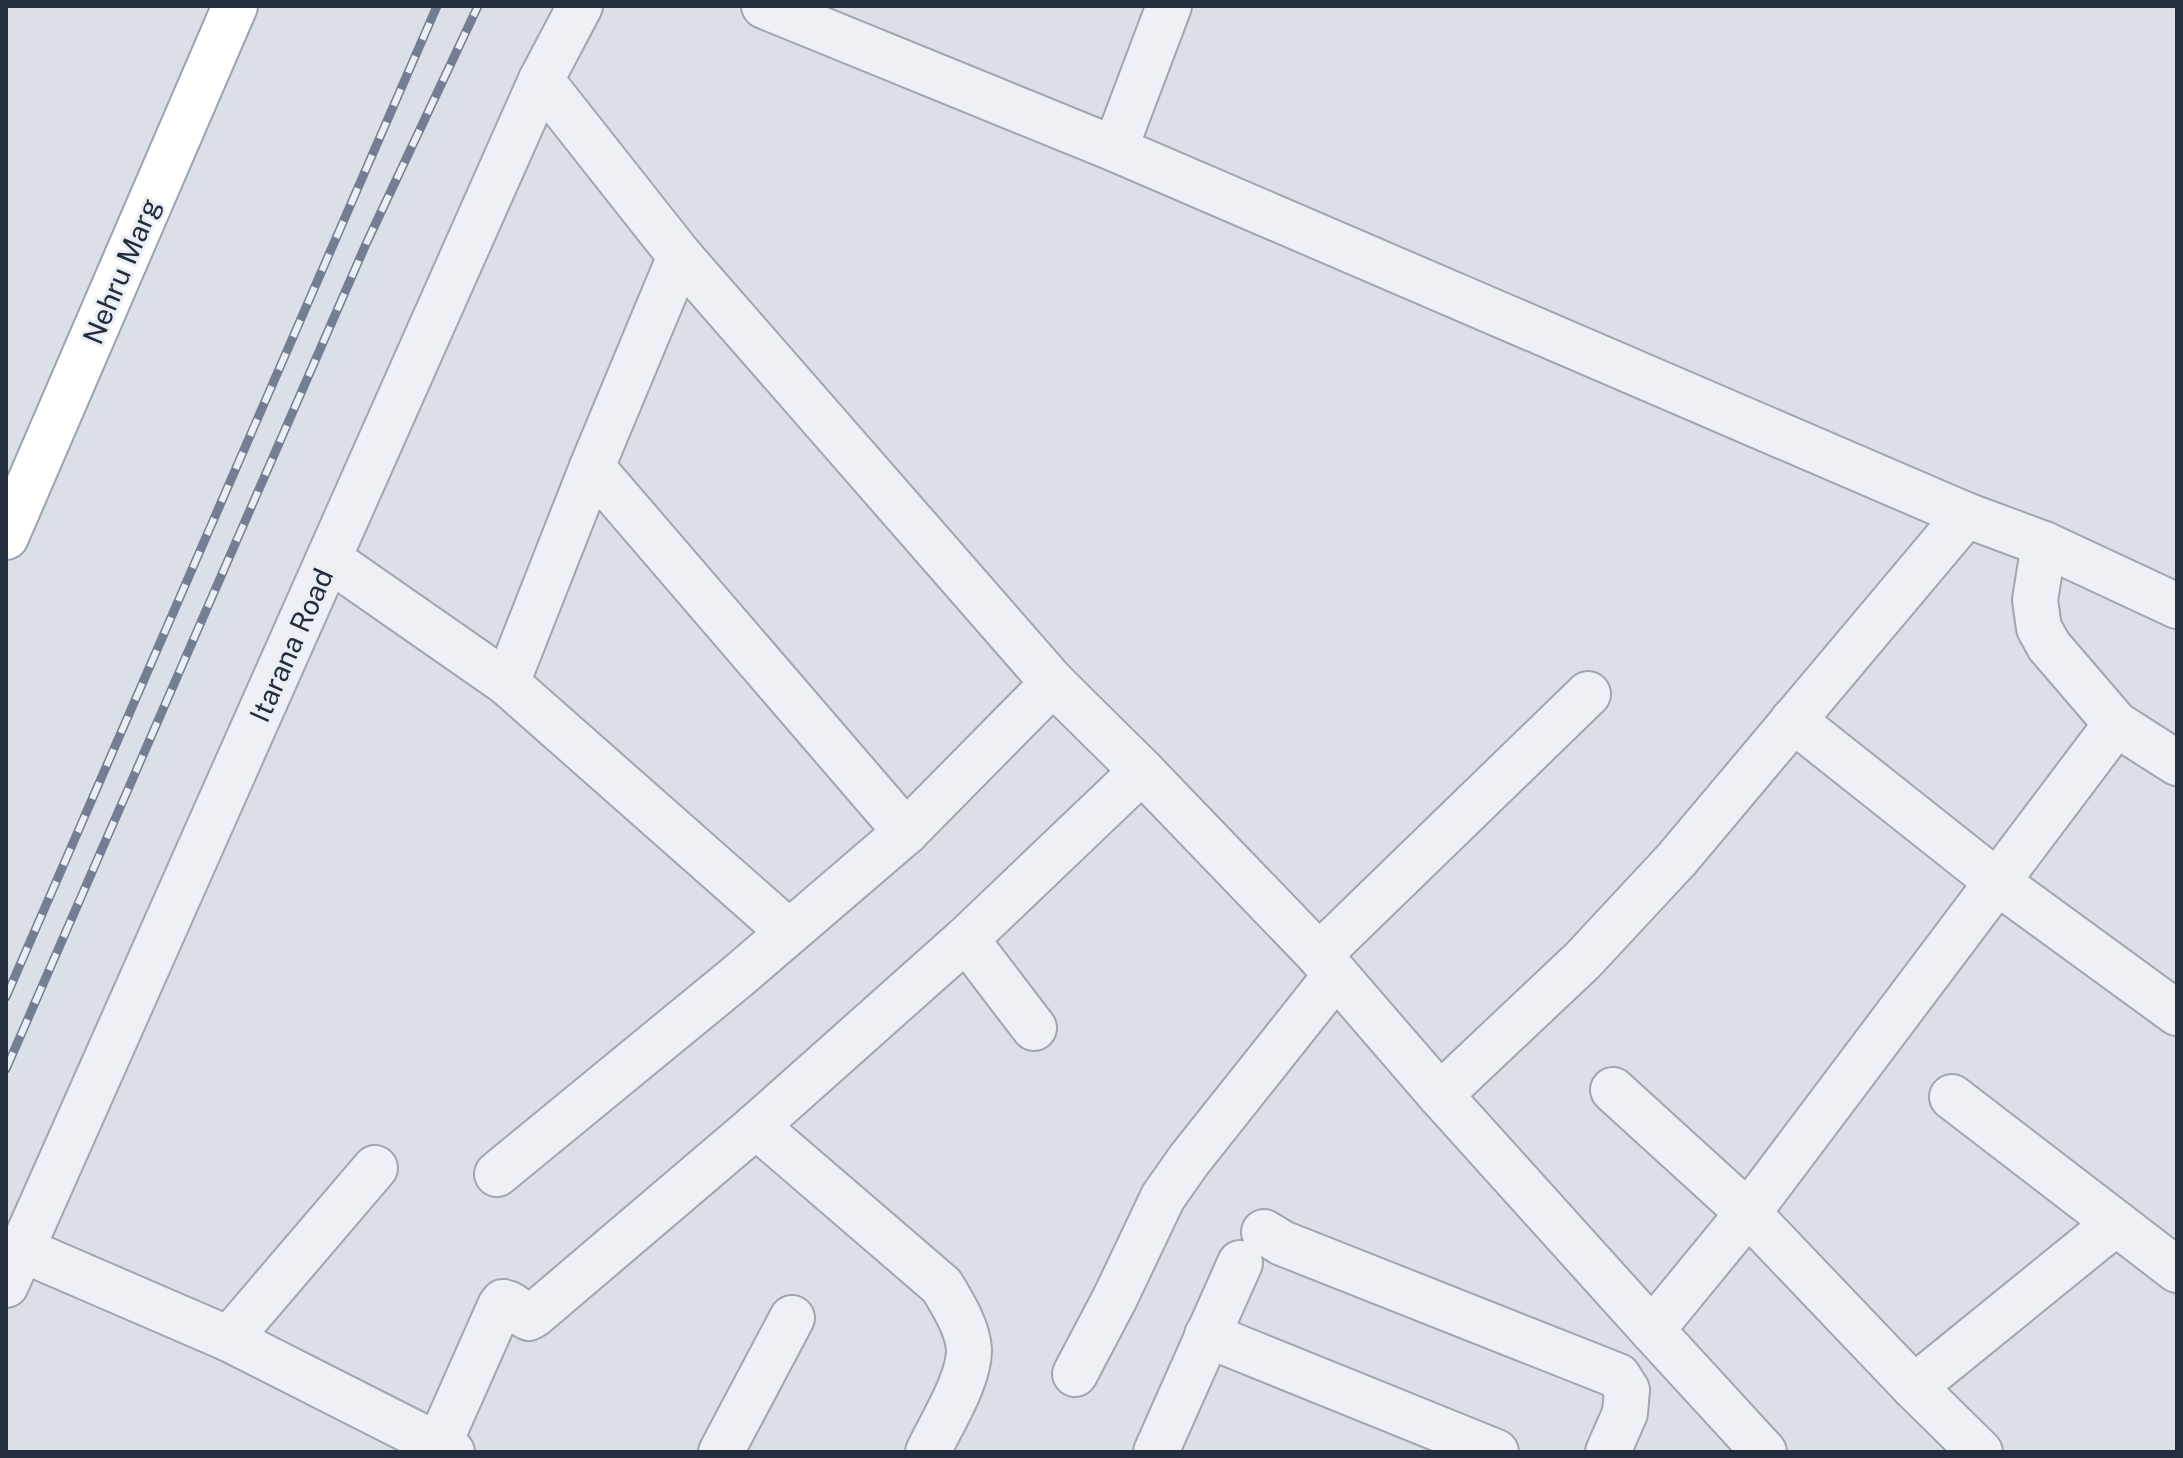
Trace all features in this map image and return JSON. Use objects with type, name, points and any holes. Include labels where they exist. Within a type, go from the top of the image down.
[{"type":"main road","name":"Nehru Marg","points":[[6,536],[235,6]]},
{"type":"street","name":"Itarana Road","points":[[15,1268],[541,80],[580,6]]},
{"type":"street","points":[[764,6],[1115,149],[1966,515],[2044,544],[2177,606]]},
{"type":"street","points":[[1115,149],[1169,6]]},
{"type":"street","points":[[541,80],[680,256],[1053,683],[1142,771],[1327,965],[1440,1095],[1764,1452]]},
{"type":"street","points":[[507,683],[680,256]]},
{"type":"street","points":[[592,467],[906,832]]},
{"type":"street","points":[[1440,1095],[1583,960],[1677,859],[1966,515]]},
{"type":"street","points":[[2044,544],[2035,600],[2039,628],[2049,646],[2116,724],[2177,763]]},
{"type":"street","points":[[329,559],[507,683],[789,932]]},
{"type":"street","points":[[497,1174],[906,832],[1053,683]]},
{"type":"street","points":[[1075,1374],[1163,1197],[1327,965],[1588,694]]},
{"type":"street","points":[[1793,720],[1996,881],[2177,1013]]},
{"type":"street","points":[[1652,1330],[1748,1213],[2116,724]]},
{"type":"street","points":[[15,1268],[229,1339],[445,1449],[503,1302],[529,1318],[534,1315],[756,1126],[966,939],[1142,771]]},
{"type":"street","points":[[966,939],[1034,1028]]},
{"type":"street","points":[[1613,1090],[1748,1213],[1980,1452]]},
{"type":"street","points":[[1952,1097],[2177,1270]]},
{"type":"street","points":[[756,1126],[942,1286],[960,1319],[969,1347],[967,1370],[928,1452]]},
{"type":"street","points":[[229,1339],[375,1168]]},
{"type":"street","points":[[1914,1387],[2116,1223]]},
{"type":"street","points":[[1164,1449],[1207,1335],[1252,1247],[1282,1243],[1618,1376],[1627,1390],[1625,1413],[1608,1452]]},
{"type":"street","points":[[721,1452],[792,1318]]},
{"type":"street","points":[[1207,1335],[1496,1452]]},
{"type":"railway","points":[[6,997],[437,6]]},
{"type":"railway","points":[[6,1069],[366,244],[478,6]]}]
